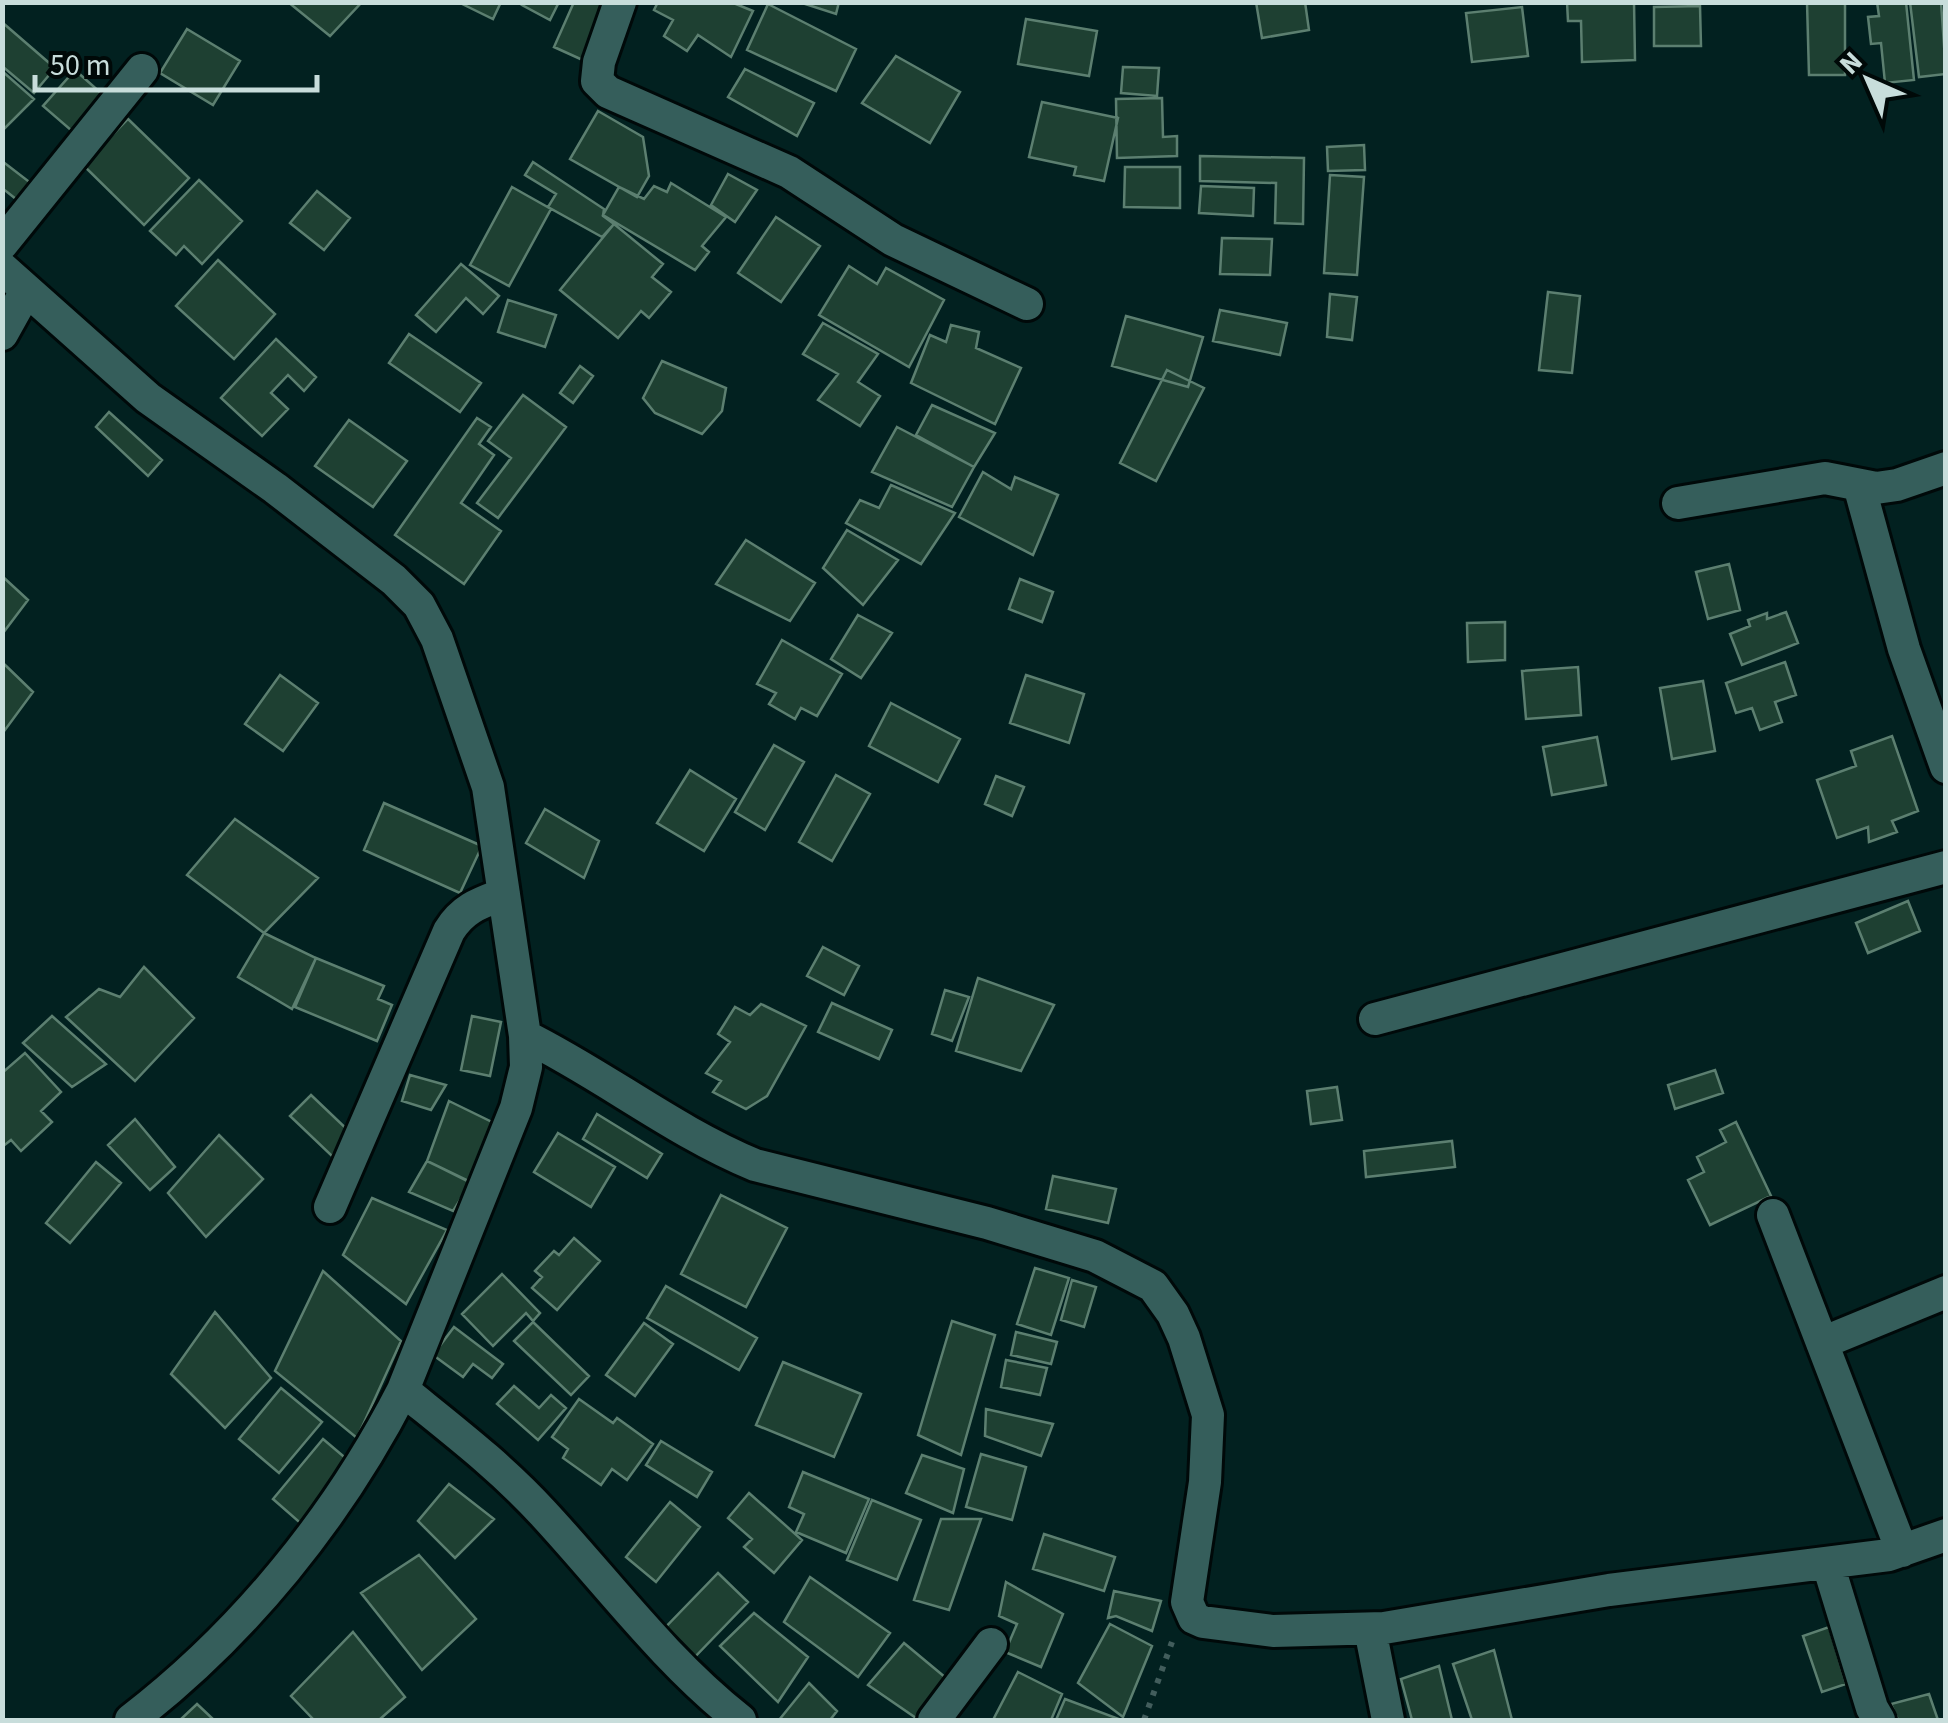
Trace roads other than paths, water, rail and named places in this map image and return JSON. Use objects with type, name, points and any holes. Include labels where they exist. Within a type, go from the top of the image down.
[{"type":"street","points":[[620,2],[599,62],[597,81],[608,92],[789,172],[893,240],[1027,304]]},
{"type":"street","points":[[2,244],[142,70]]},
{"type":"street","points":[[2,334],[14,280],[148,398],[304,511],[394,580],[419,605],[438,639],[488,787],[525,1036],[526,1068],[516,1108],[403,1390],[356,1476],[311,1538],[244,1616],[131,1720]]},
{"type":"street","points":[[1678,503],[1824,478],[1876,488],[1946,468]]},
{"type":"street","points":[[1859,485],[1904,649],[1946,767]]},
{"type":"street","points":[[1375,1019],[1946,867]]},
{"type":"street","points":[[330,1207],[449,931],[458,916],[472,906],[504,894]]},
{"type":"street","points":[[525,1036],[565,1056],[665,1120],[755,1164],[1095,1256],[1153,1286],[1174,1314],[1208,1414],[1205,1482],[1186,1602],[1194,1618],[1234,1628],[1320,1632],[1370,1628],[1609,1590],[1828,1564],[1902,1551],[1946,1535]]},
{"type":"street","points":[[1772,1216],[1902,1551]]},
{"type":"street","points":[[1822,1343],[1946,1292]]},
{"type":"street","points":[[403,1390],[478,1451],[541,1511],[644,1628],[740,1720]]},
{"type":"street","points":[[1828,1564],[1879,1720]]},
{"type":"street","points":[[1370,1628],[1388,1720]]},
{"type":"street","points":[[934,1720],[991,1644]]}]
